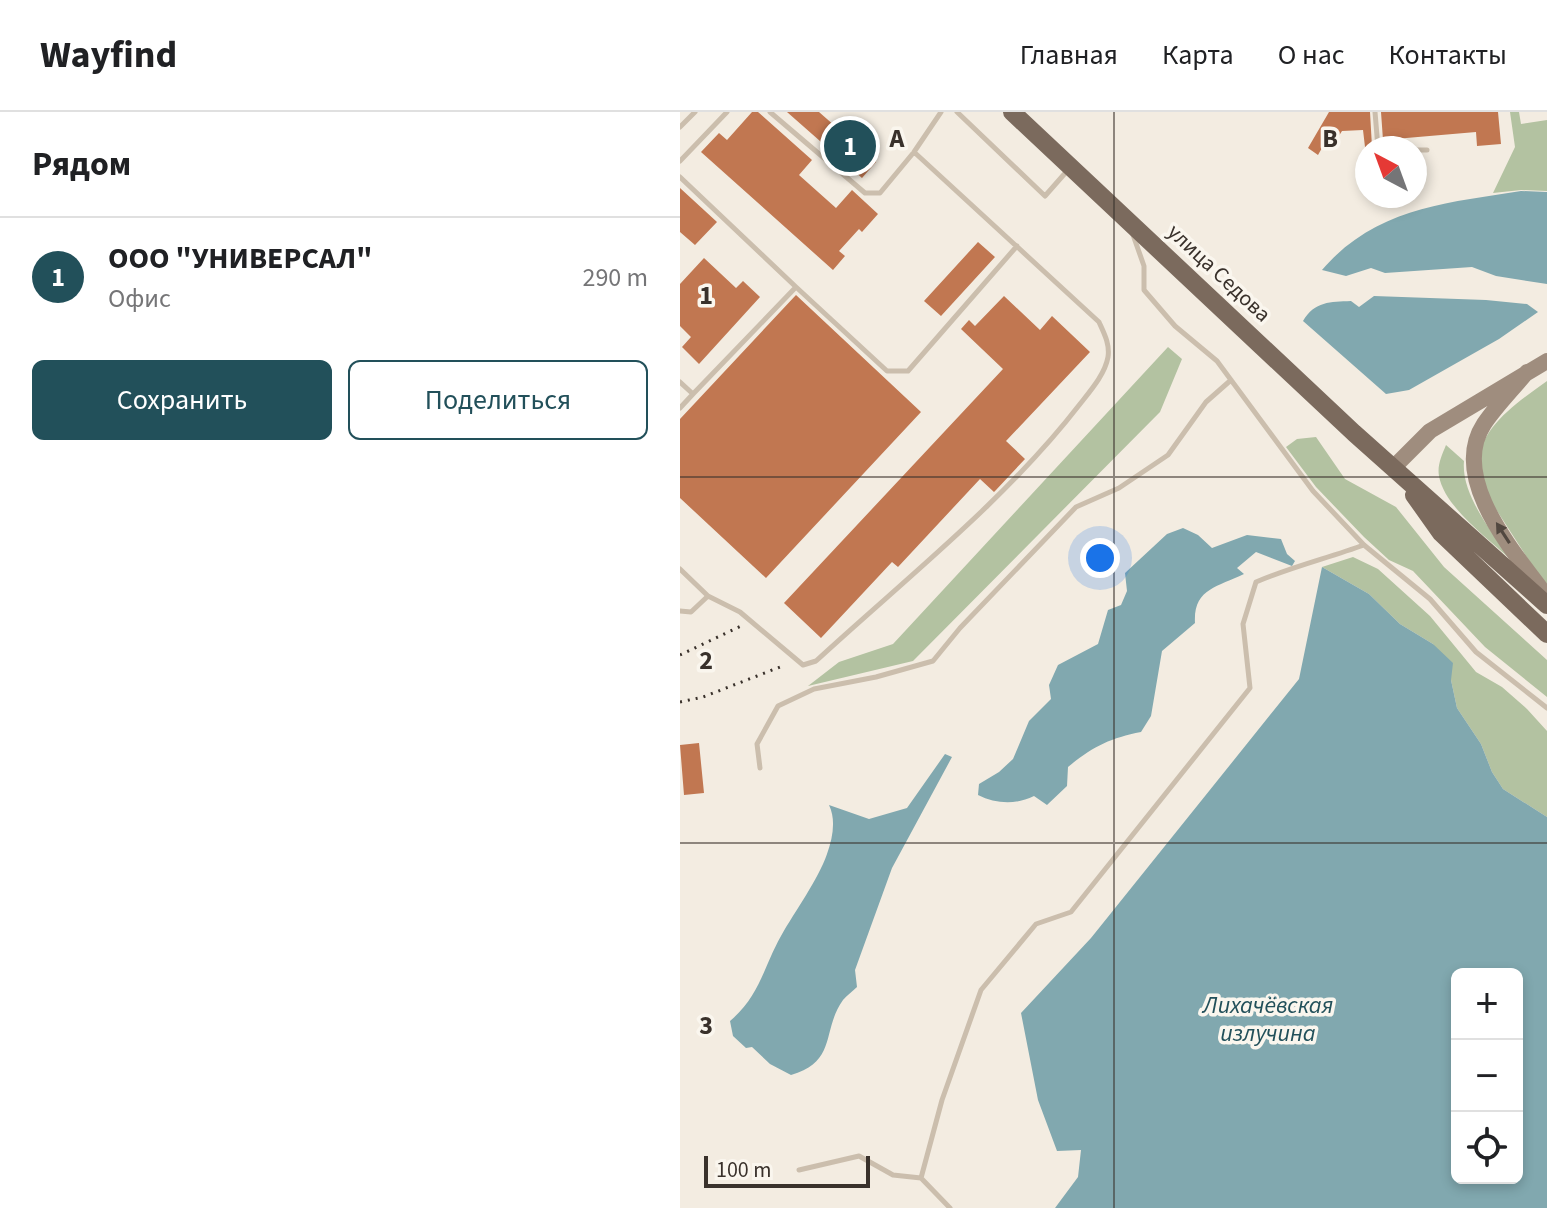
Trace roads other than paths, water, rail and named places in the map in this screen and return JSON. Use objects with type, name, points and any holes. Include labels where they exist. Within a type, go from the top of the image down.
[{"type":"main road","name":"улица Седова","points":[[1012,112],[1394,467]]},
{"type":"main road","points":[[1394,467],[1430,431],[1547,361]]},
{"type":"main road","points":[[1527,372],[1483,425],[1473,450],[1473,472],[1486,505],[1502,533],[1547,597]]},
{"type":"main road","points":[[1394,467],[1547,605]]},
{"type":"main road","points":[[1394,467],[1441,533],[1547,634]]},
{"type":"lane","points":[[680,127],[695,112]]},
{"type":"lane","points":[[680,161],[727,112]]},
{"type":"lane","points":[[770,112],[865,193],[880,193],[914,152],[941,112]]},
{"type":"lane","points":[[957,112],[1045,196],[1070,167]]},
{"type":"lane","points":[[1375,112],[1377,136]]},
{"type":"lane","points":[[680,569],[708,596],[740,612],[803,665],[816,661],[995,497],[1057,433],[1097,382],[1108,357],[1107,338],[1099,322],[914,152]]},
{"type":"lane","points":[[680,177],[887,371],[908,371],[1017,246]]},
{"type":"lane","points":[[1127,220],[1144,266],[1144,290],[1175,326],[1217,361],[1313,491],[1364,545],[1430,599],[1476,652],[1547,708]]},
{"type":"lane","points":[[680,408],[796,287]]},
{"type":"lane","points":[[760,768],[757,744],[778,706],[814,689],[876,677],[933,661],[960,628],[1076,507],[1119,488],[1168,455],[1206,402],[1231,380]]},
{"type":"lane","points":[[680,382],[693,394]]},
{"type":"lane","points":[[921,1178],[942,1100],[981,990],[1036,924],[1071,912],[1250,688],[1243,624],[1256,582],[1364,545]]},
{"type":"lane","points":[[680,611],[691,612],[708,596]]},
{"type":"lane","points":[[799,1170],[859,1156],[893,1175],[921,1178],[950,1208]]},
{"type":"water","points":[[1521,191],[1547,192],[1547,284],[1496,276],[1472,267],[1385,273],[1371,268],[1346,276],[1322,270],[1343,249],[1388,221],[1439,205]]},
{"type":"water","points":[[1374,296],[1527,304],[1538,312],[1499,339],[1409,390],[1386,394],[1303,321],[1318,306],[1351,301],[1359,307]]},
{"type":"water","points":[[1183,528],[1198,535],[1212,548],[1247,535],[1281,539],[1287,554],[1295,561],[1292,566],[1256,552],[1237,568],[1244,574],[1216,586],[1203,596],[1195,612],[1195,623],[1162,651],[1151,716],[1141,732],[1111,740],[1077,760],[1068,767],[1067,786],[1047,805],[1034,796],[1006,802],[978,795],[979,784],[1013,759],[1029,721],[1051,699],[1049,685],[1058,665],[1098,644],[1108,610],[1121,605],[1127,591],[1125,573],[1167,534]]},
{"type":"water","name":"Лихачёвская излучина","points":[[1322,567],[1369,594],[1400,624],[1433,644],[1453,663],[1451,680],[1457,708],[1481,744],[1492,772],[1503,789],[1547,817],[1547,1208],[1055,1208],[1078,1177],[1081,1150],[1057,1151],[1038,1100],[1021,1013],[1091,938],[1299,679]]},
{"type":"water","points":[[945,754],[952,757],[892,868],[855,970],[857,987],[836,1012],[826,1044],[816,1062],[791,1075],[770,1064],[752,1047],[746,1048],[733,1036],[730,1021],[755,992],[781,936],[823,864],[833,829],[829,805],[869,819],[907,808]]},
{"type":"railway","points":[[680,655],[741,626]]},
{"type":"railway","points":[[680,702],[703,697],[780,667]]},
{"type":"place","name":"ООО \"УНИВЕРСАЛ\"","points":[[850,146]]}]
